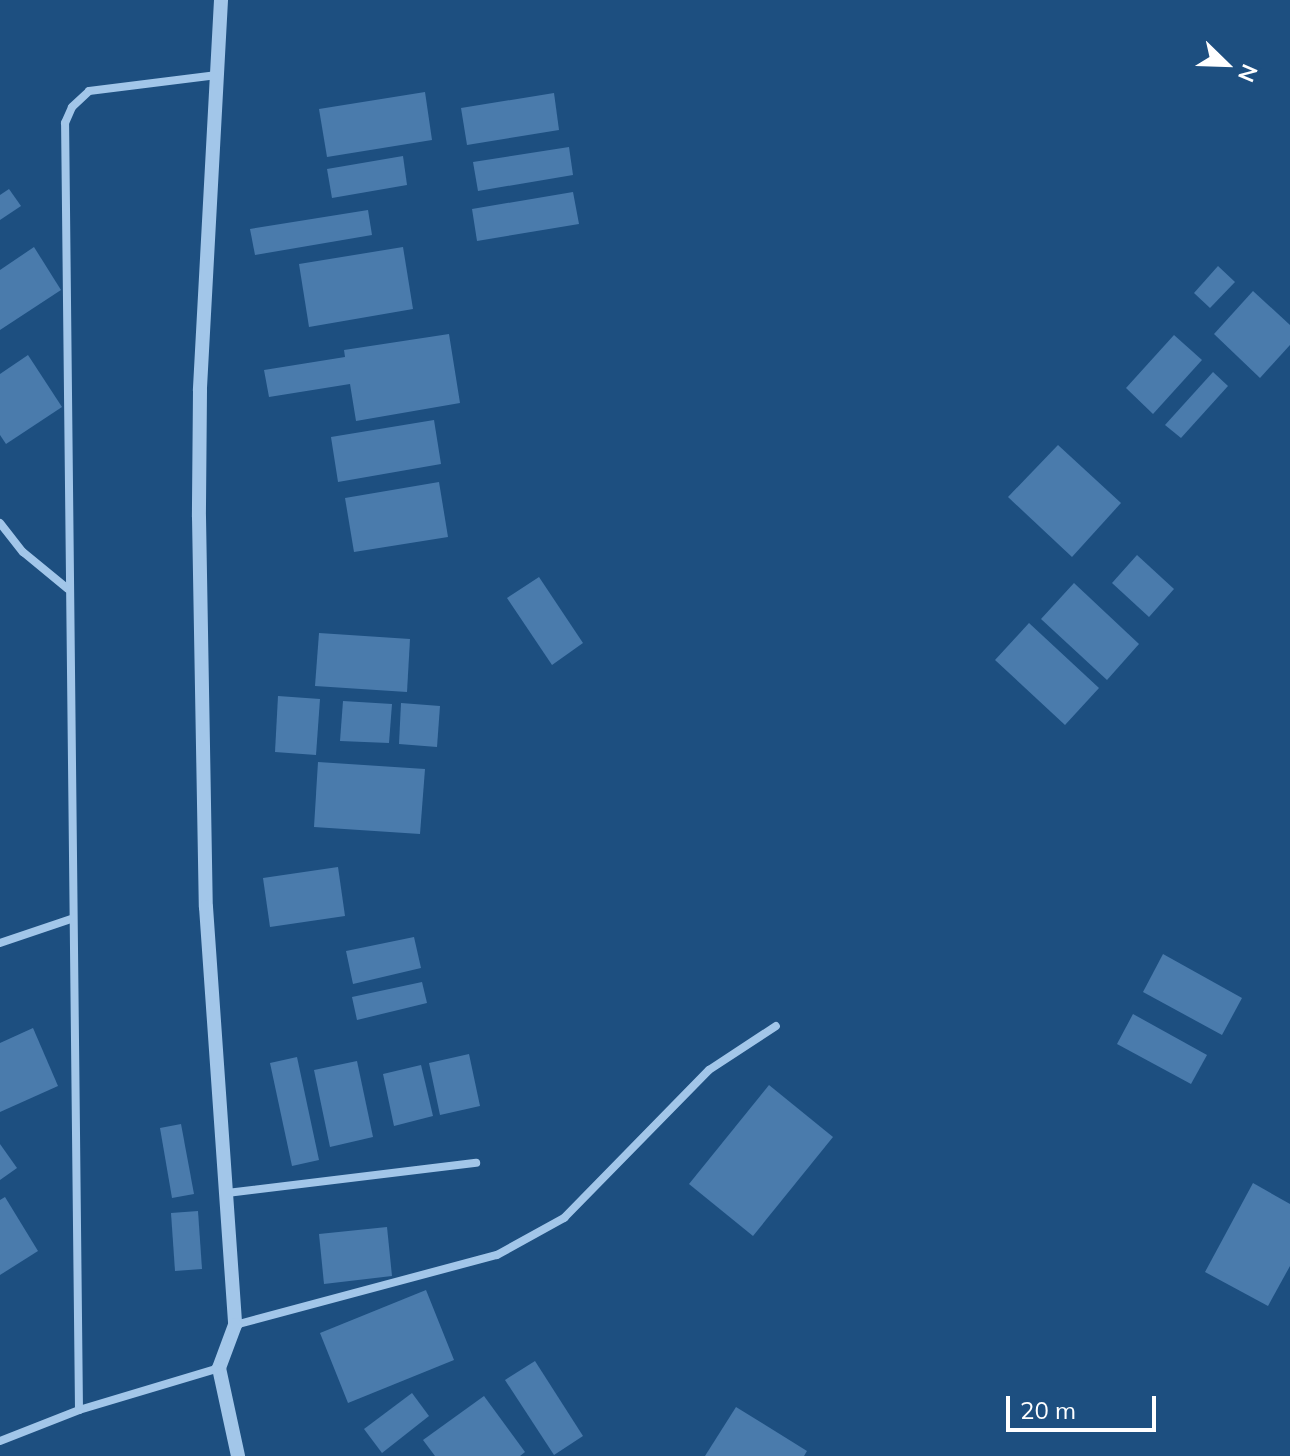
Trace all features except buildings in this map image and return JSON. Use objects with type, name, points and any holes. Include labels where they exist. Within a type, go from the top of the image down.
[{"type":"street","points":[[221,0],[200,390],[199,517],[206,907],[235,1325],[219,1368],[238,1456]]},
{"type":"street","points":[[79,1410],[71,919],[65,123],[72,107],[89,91],[217,75]]},
{"type":"street","points":[[0,523],[23,552],[68,589]]},
{"type":"street","points":[[0,943],[71,919]]},
{"type":"street","points":[[235,1325],[497,1255],[564,1218],[709,1070],[776,1026]]},
{"type":"street","points":[[227,1193],[476,1163]]},
{"type":"street","points":[[0,1441],[79,1410],[219,1368]]}]
